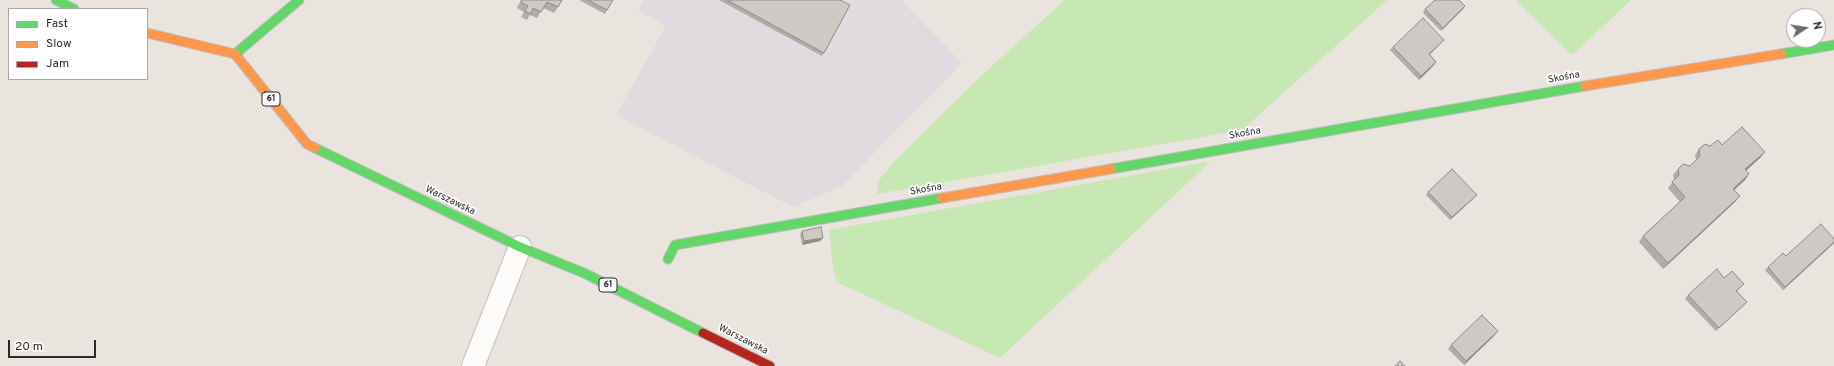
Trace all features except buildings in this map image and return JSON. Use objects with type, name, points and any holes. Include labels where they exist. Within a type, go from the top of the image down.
[{"type":"street","points":[[56,0],[72,8]]},
{"type":"street","points":[[148,33],[235,54],[299,0]]},
{"type":"street","name":"Skośna","points":[[668,259],[675,245],[1598,84],[1834,45]]},
{"type":"street","name":"Warszawska","points":[[235,54],[306,144],[520,247],[584,273],[770,366]]},
{"type":"street","points":[[473,366],[520,247]]},
{"type":"shaded area","points":[[643,0],[901,0],[962,63],[842,186],[793,207],[616,115],[666,26],[638,10]]},
{"type":"green space","points":[[1065,0],[1387,0],[1242,130],[877,194],[879,180],[896,160],[983,74]]},
{"type":"green space","points":[[1515,0],[1631,0],[1572,55]]},
{"type":"green space","points":[[1211,161],[1000,358],[837,282],[833,268],[829,230]]},
{"type":"traffic: fast","points":[[56,0],[72,8]]},
{"type":"traffic: fast","points":[[235,54],[299,0]]},
{"type":"traffic: fast","points":[[1781,54],[1834,45]]},
{"type":"traffic: fast","points":[[1111,169],[1585,86]]},
{"type":"traffic: fast","points":[[315,148],[520,247],[584,273],[703,333]]},
{"type":"traffic: fast","points":[[668,259],[675,245],[942,198]]},
{"type":"traffic: slow","points":[[148,33],[235,54],[307,144],[315,148]]},
{"type":"traffic: slow","points":[[1585,86],[1781,54]]},
{"type":"traffic: slow","points":[[942,198],[1111,169]]},
{"type":"traffic: jam","points":[[703,333],[770,366]]}]
